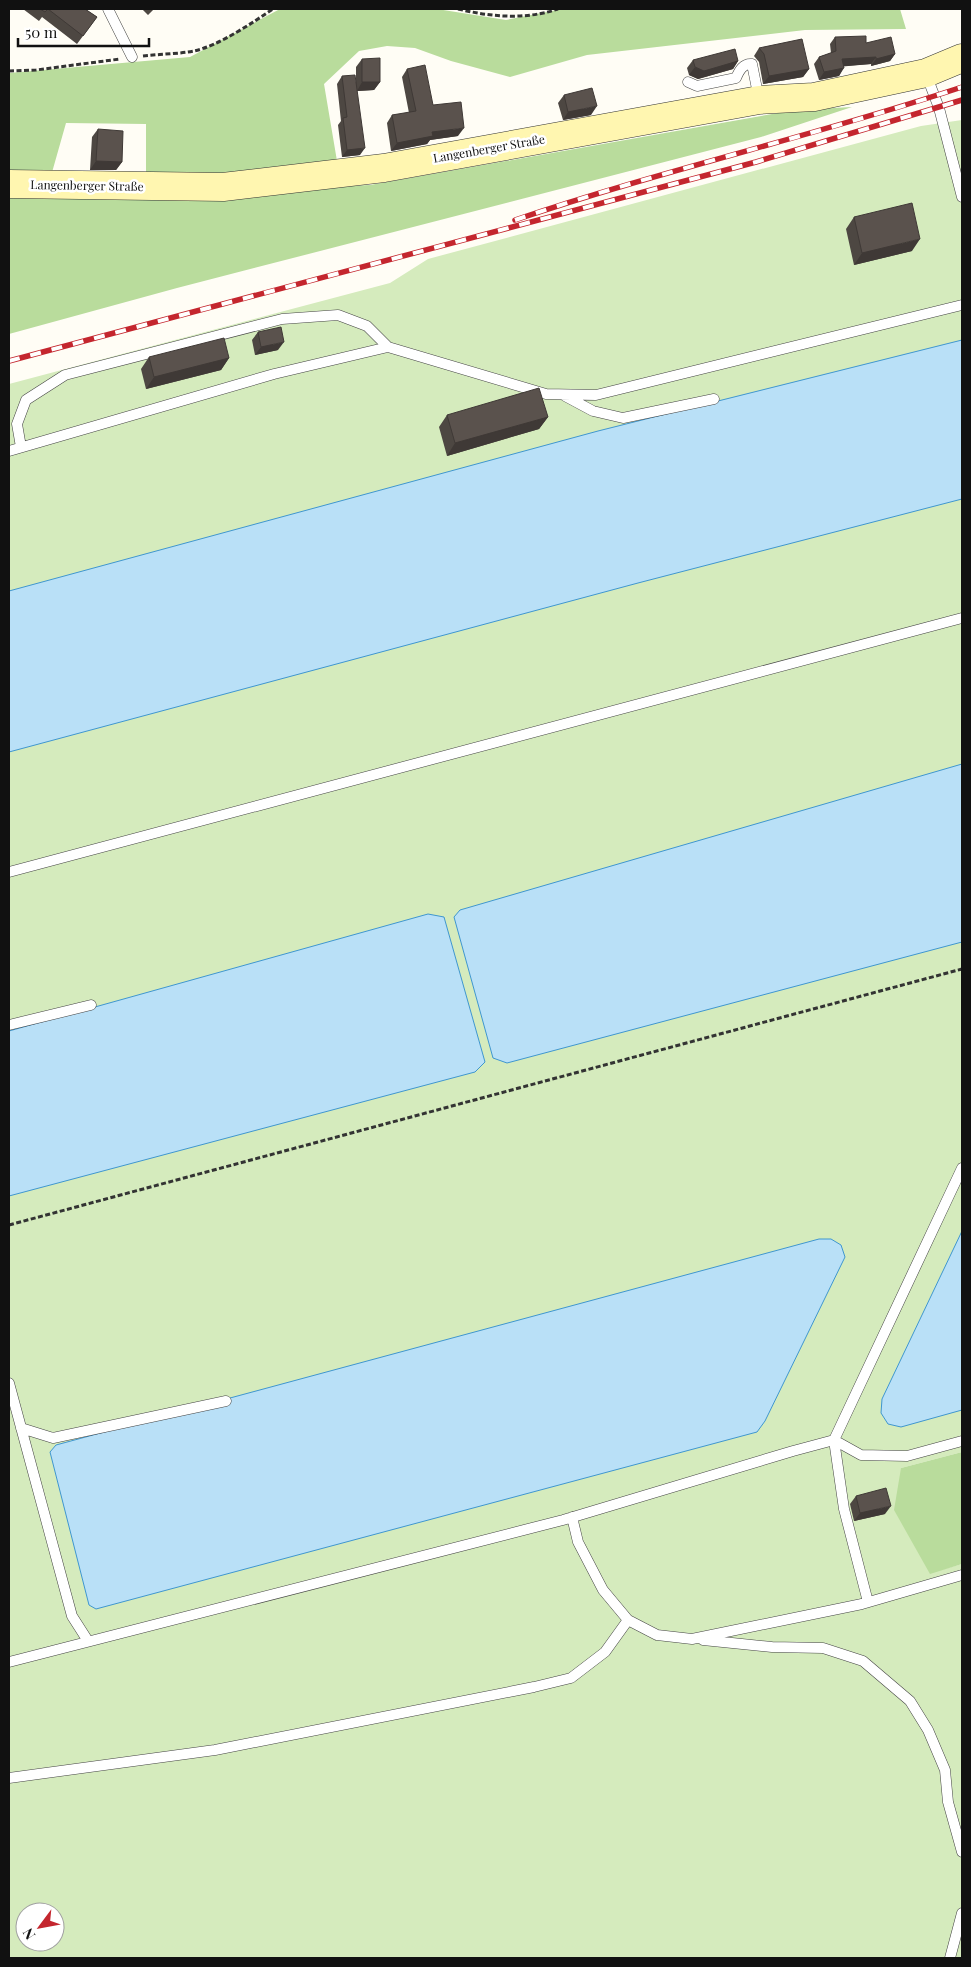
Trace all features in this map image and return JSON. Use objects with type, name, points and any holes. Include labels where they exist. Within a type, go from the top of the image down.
[{"type":"main road","name":"Langenberger Straße","points":[[9,184],[222,187],[384,168],[759,100],[814,97],[926,73],[962,58]]},
{"type":"lane","points":[[108,9],[132,57]]},
{"type":"lane","points":[[688,82],[697,86],[736,78],[743,67],[752,64],[759,100]]},
{"type":"lane","points":[[926,73],[939,108],[962,197]]},
{"type":"lane","points":[[20,447],[17,424],[26,400],[65,376],[282,319],[338,315],[367,326],[388,347],[546,394],[596,395],[962,305]]},
{"type":"lane","points":[[9,451],[274,374],[388,347]]},
{"type":"lane","points":[[562,394],[593,411],[623,418],[714,399]]},
{"type":"lane","points":[[9,872],[962,618]]},
{"type":"lane","points":[[9,1025],[91,1005]]},
{"type":"lane","points":[[868,1602],[844,1509],[834,1440],[962,1168]]},
{"type":"lane","points":[[10,1390],[72,1616],[88,1641]]},
{"type":"lane","points":[[21,1428],[53,1438],[226,1401]]},
{"type":"lane","points":[[9,1662],[572,1517],[792,1450],[834,1440],[861,1455],[906,1456],[962,1441]]},
{"type":"lane","points":[[572,1517],[578,1542],[603,1590],[628,1620],[657,1635],[772,1647],[824,1648],[863,1661],[910,1701],[928,1730],[945,1770],[948,1802],[962,1852]]},
{"type":"lane","points":[[692,1639],[868,1602],[962,1575]]},
{"type":"lane","points":[[9,1778],[215,1750],[571,1678],[605,1652],[628,1620]]},
{"type":"lane","points":[[950,1958],[962,1913]]},
{"type":"path","points":[[458,9],[483,15],[518,17],[558,9]]},
{"type":"path","points":[[9,1225],[962,969]]},
{"type":"green space","points":[[280,9],[437,9],[506,20],[562,9],[900,9],[906,29],[805,30],[587,55],[510,77],[451,61],[415,48],[387,46],[359,51],[324,84],[337,161],[210,177],[146,175],[146,124],[66,123],[49,183],[9,182],[9,73],[190,57]]},
{"type":"green space","points":[[852,107],[761,137],[177,288],[9,334],[9,186],[223,191],[370,185],[795,110]]},
{"type":"green space","points":[[962,120],[962,1452],[901,1468],[930,1573],[962,1564],[962,1958],[9,1958],[9,384],[390,283],[428,259],[921,126]]},
{"type":"green space","points":[[962,1452],[962,1564],[930,1574],[894,1510],[901,1468]]},
{"type":"water","points":[[962,340],[962,499],[638,583],[9,752],[9,591],[598,431]]},
{"type":"water","points":[[962,764],[962,942],[507,1063],[493,1058],[454,917],[460,910]]},
{"type":"water","points":[[428,914],[444,917],[485,1062],[475,1072],[9,1196],[9,1031]]},
{"type":"water","points":[[962,1231],[962,1410],[901,1427],[888,1424],[881,1413],[882,1399]]},
{"type":"water","points":[[819,1239],[831,1239],[841,1245],[845,1257],[765,1421],[757,1432],[96,1609],[89,1605],[50,1452],[56,1445]]},
{"type":"building","points":[[48,9],[85,9],[97,17],[83,36]]},
{"type":"building","points":[[866,36],[866,43],[891,37],[895,54],[876,59],[876,57],[842,59],[844,68],[824,72],[819,57],[836,51],[835,37]]},
{"type":"building","points":[[802,39],[809,69],[769,76],[764,54],[759,48]]},
{"type":"building","points":[[735,49],[738,61],[704,71],[695,67],[693,60]]},
{"type":"building","points":[[380,58],[380,82],[362,82],[362,59]]},
{"type":"building","points":[[425,65],[433,105],[461,102],[464,128],[432,132],[433,136],[397,143],[392,115],[416,111],[407,69]]},
{"type":"building","points":[[355,75],[365,148],[347,150],[343,118],[347,117],[342,76]]},
{"type":"building","points":[[592,88],[597,106],[568,112],[564,95]]},
{"type":"building","points":[[98,129],[123,131],[122,162],[96,161]]},
{"type":"building","points":[[912,203],[920,239],[862,253],[854,217]]},
{"type":"building","points":[[281,327],[284,342],[261,347],[258,332]]},
{"type":"building","points":[[224,338],[229,358],[154,377],[149,357]]},
{"type":"building","points":[[539,388],[548,417],[455,443],[447,415]]},
{"type":"building","points":[[886,1488],[891,1506],[860,1513],[856,1496]]},
{"type":"railway","points":[[515,220],[626,185],[907,105],[962,87]]},
{"type":"railway","points":[[9,361],[756,162],[962,100]]}]
